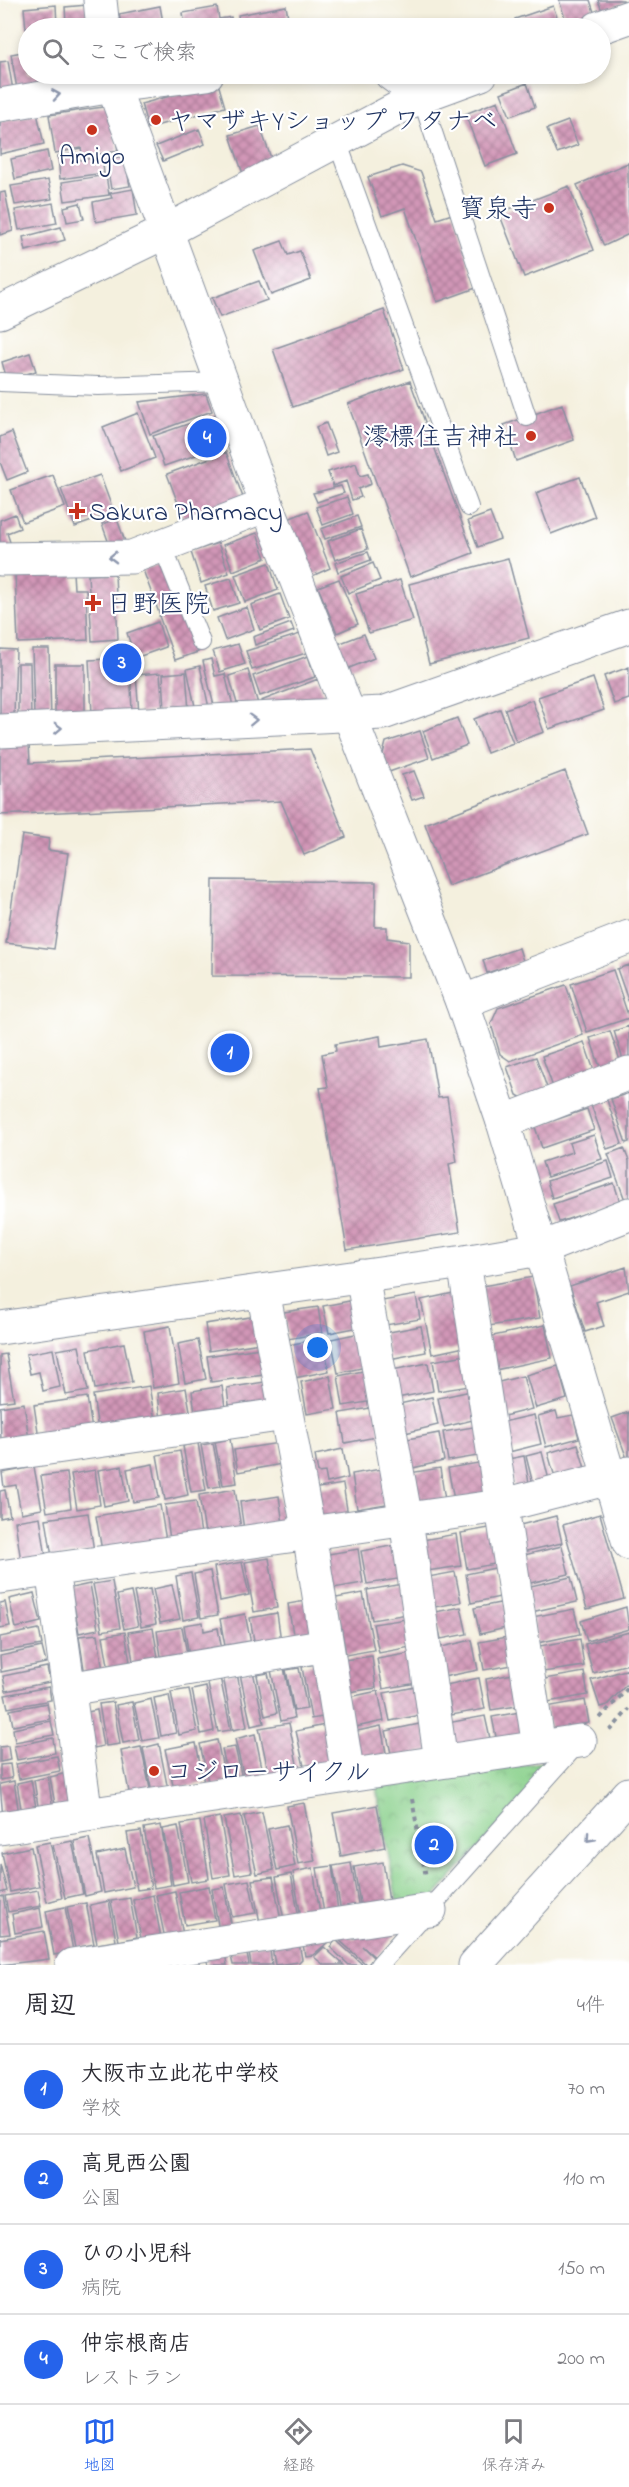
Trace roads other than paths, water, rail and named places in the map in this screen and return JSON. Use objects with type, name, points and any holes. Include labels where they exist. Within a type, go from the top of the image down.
[{"type":"street","points":[[100,0],[102,18]]},
{"type":"street","points":[[611,23],[629,17]]},
{"type":"street","points":[[0,105],[94,84]]},
{"type":"street","points":[[113,84],[267,505],[462,1002],[503,1122],[540,1249],[620,1477],[629,1543]]},
{"type":"street","points":[[405,84],[421,96]]},
{"type":"street","points":[[0,312],[167,231],[421,96],[454,84]]},
{"type":"street","points":[[0,559],[132,557],[267,505]]},
{"type":"street","points":[[0,730],[383,713],[629,626]]},
{"type":"street","points":[[462,1002],[629,937]]},
{"type":"street","points":[[503,1122],[629,1073]]},
{"type":"street","points":[[0,1328],[464,1263],[540,1249],[629,1214]]},
{"type":"street","points":[[464,1263],[539,1747]]},
{"type":"street","points":[[363,1276],[406,1520],[441,1761]]},
{"type":"street","points":[[263,1291],[309,1533],[348,1776]]},
{"type":"street","points":[[0,1455],[286,1414]]},
{"type":"street","points":[[0,1577],[500,1506],[620,1477]]},
{"type":"street","points":[[52,1569],[86,1815]]},
{"type":"street","points":[[68,1689],[327,1645]]},
{"type":"street","points":[[0,1828],[580,1741]]},
{"type":"street","points":[[475,1965],[629,1794]]},
{"type":"street","points":[[72,1965],[109,1962],[416,1912]]},
{"type":"lane","points":[[421,96],[527,417]]},
{"type":"lane","points":[[337,141],[470,507]]},
{"type":"lane","points":[[0,382],[98,386],[222,382]]},
{"type":"lane","points":[[162,545],[201,642]]},
{"type":"lane","points":[[380,1965],[416,1912],[580,1741]]},
{"type":"place","name":"ヤマザキYショップ ワタナベ","points":[[156,120]]},
{"type":"place","name":"Amigo","points":[[92,130]]},
{"type":"place","name":"寳泉寺","points":[[549,208]]},
{"type":"place","name":"澪標住吉神社","points":[[531,436]]},
{"type":"place","name":"仲宗根商店","points":[[207,438]]},
{"type":"place","name":"Sakura Pharmacy","points":[[77,511]]},
{"type":"place","name":"日野医院","points":[[93,603]]},
{"type":"place","name":"ひの小児科","points":[[122,663]]},
{"type":"place","name":"大阪市立此花中学校","points":[[230,1053]]},
{"type":"place","name":"コジローサイクル","points":[[154,1771]]},
{"type":"place","name":"高見西公園","points":[[434,1845]]}]
